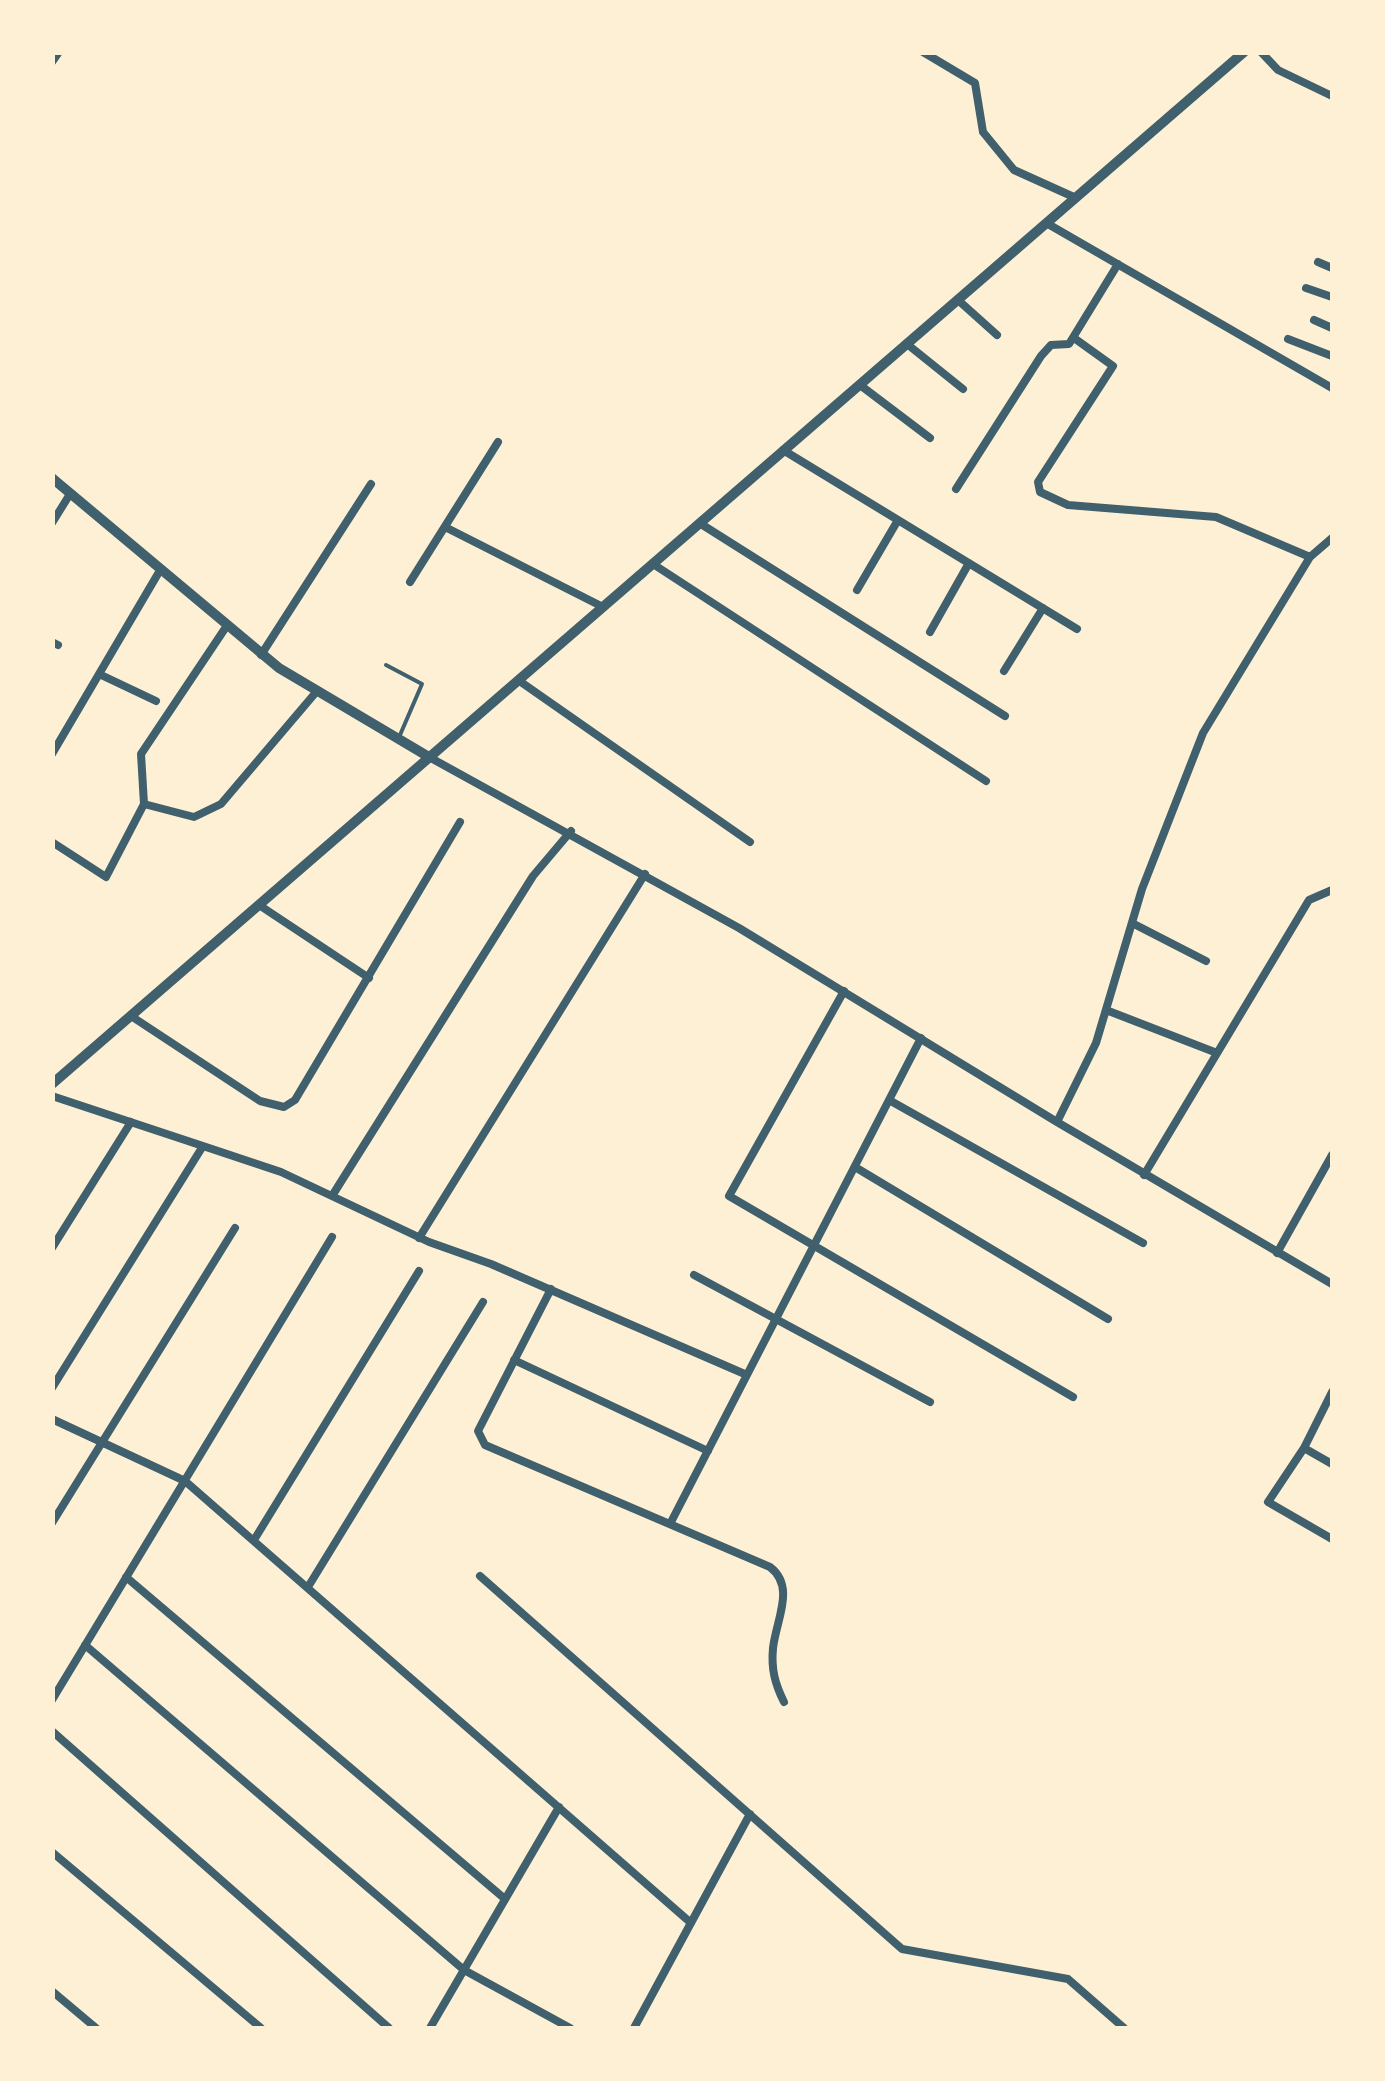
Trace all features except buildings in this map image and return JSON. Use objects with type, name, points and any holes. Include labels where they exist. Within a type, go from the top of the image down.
[{"type":"street","points":[[52,62],[59,52]]},
{"type":"street","points":[[923,52],[975,83],[984,132],[1014,170],[1076,198]]},
{"type":"street","points":[[52,1084],[1244,52]]},
{"type":"street","points":[[1260,52],[1278,70],[1332,96]]},
{"type":"street","points":[[1048,224],[1332,388]]},
{"type":"street","points":[[1318,262],[1332,268]]},
{"type":"street","points":[[956,490],[1041,356],[1051,345],[1064,346],[1074,338],[1118,264]]},
{"type":"street","points":[[1306,288],[1332,297]]},
{"type":"street","points":[[958,300],[997,335]]},
{"type":"street","points":[[1314,320],[1332,328]]},
{"type":"street","points":[[1074,338],[1113,366],[1038,482],[1040,492],[1068,504],[1216,517],[1310,557]]},
{"type":"street","points":[[1288,339],[1332,356]]},
{"type":"street","points":[[907,344],[964,389]]},
{"type":"street","points":[[860,385],[930,438]]},
{"type":"street","points":[[410,582],[498,442]]},
{"type":"street","points":[[783,450],[1076,629]]},
{"type":"street","points":[[52,478],[226,627],[316,691],[644,874],[1332,1284]]},
{"type":"street","points":[[261,655],[371,484]]},
{"type":"street","points":[[52,524],[70,494]]},
{"type":"street","points":[[857,590],[898,520]]},
{"type":"street","points":[[700,524],[1005,716]]},
{"type":"street","points":[[445,527],[603,608]]},
{"type":"street","points":[[1057,1122],[1096,1043],[1132,923],[1203,733],[1310,557],[1332,538]]},
{"type":"street","points":[[930,632],[968,563]]},
{"type":"street","points":[[654,564],[986,782]]},
{"type":"street","points":[[52,754],[160,572]]},
{"type":"street","points":[[1004,671],[1043,608]]},
{"type":"street","points":[[52,842],[106,877],[144,804],[142,754],[226,627]]},
{"type":"street","points":[[99,674],[156,701]]},
{"type":"street","points":[[518,680],[750,842]]},
{"type":"street","points":[[144,804],[194,817],[221,804],[316,691]]},
{"type":"street","points":[[131,1016],[260,1101],[284,1107],[295,1100],[460,822]]},
{"type":"street","points":[[332,1196],[533,876],[570,832]]},
{"type":"street","points":[[419,1238],[644,874]]},
{"type":"street","points":[[1144,1175],[1309,900],[1332,890]]},
{"type":"street","points":[[259,905],[369,978]]},
{"type":"street","points":[[1132,923],[1206,961]]},
{"type":"street","points":[[844,991],[730,1196],[1073,1396]]},
{"type":"street","points":[[1106,1010],[1218,1053]]},
{"type":"street","points":[[670,1524],[921,1038]]},
{"type":"street","points":[[52,1096],[281,1172],[419,1238],[747,1376]]},
{"type":"street","points":[[889,1100],[1143,1244]]},
{"type":"street","points":[[52,1248],[131,1122]]},
{"type":"street","points":[[52,1388],[202,1146]]},
{"type":"street","points":[[1278,1253],[1332,1155]]},
{"type":"street","points":[[854,1167],[1108,1319]]},
{"type":"street","points":[[52,1523],[236,1228]]},
{"type":"street","points":[[52,1700],[332,1237]]},
{"type":"street","points":[[254,1540],[419,1272]]},
{"type":"street","points":[[694,1274],[930,1402]]},
{"type":"street","points":[[550,1290],[478,1432],[485,1445],[781,1576],[785,1587],[772,1650],[773,1679],[784,1702]]},
{"type":"street","points":[[308,1587],[482,1302]]},
{"type":"street","points":[[514,1360],[708,1451]]},
{"type":"street","points":[[1332,1392],[1304,1448],[1268,1502],[1332,1539]]},
{"type":"street","points":[[52,1419],[185,1481],[691,1922]]},
{"type":"street","points":[[1304,1448],[1332,1464]]},
{"type":"street","points":[[480,1576],[902,1949],[1068,1978],[1124,2028]]},
{"type":"street","points":[[126,1577],[506,1898]]},
{"type":"street","points":[[85,1645],[464,1970],[570,2028]]},
{"type":"street","points":[[52,1732],[389,2028]]},
{"type":"street","points":[[430,2028],[559,1807]]},
{"type":"street","points":[[634,2028],[750,1814]]},
{"type":"street","points":[[52,1852],[261,2028]]},
{"type":"street","points":[[52,1991],[96,2028]]},
{"type":"lane","points":[[386,666],[422,684],[398,739]]}]
